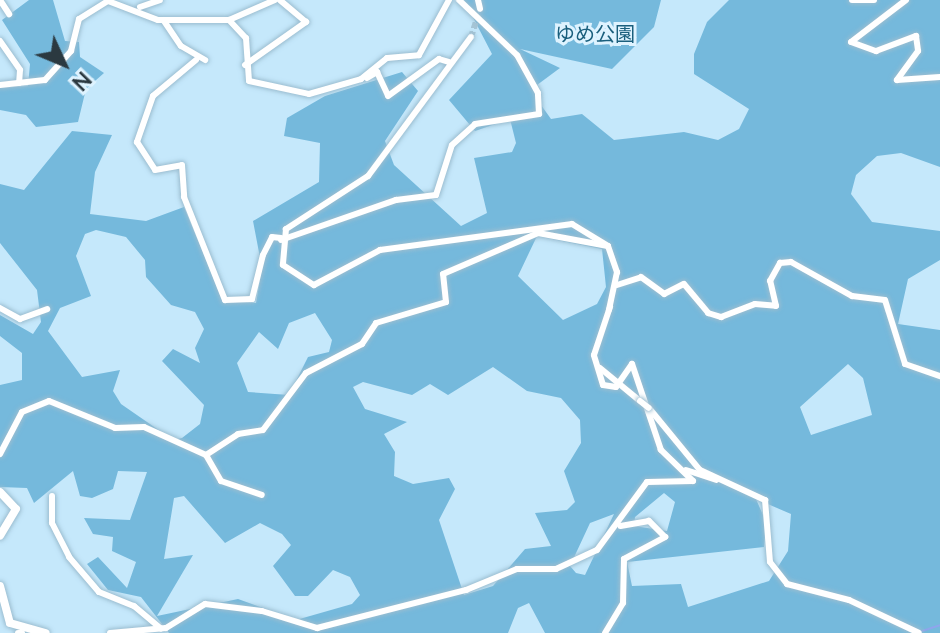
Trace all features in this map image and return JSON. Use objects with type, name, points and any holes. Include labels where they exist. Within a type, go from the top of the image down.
[{"type":"main road","points":[[0,492],[16,509],[0,536]]},
{"type":"main road","points":[[0,586],[10,623],[26,632],[46,633]]},
{"type":"street","points":[[0,0],[9,14]]},
{"type":"street","points":[[0,85],[45,80],[71,51],[79,19],[113,0],[138,15],[164,21],[229,20],[277,0],[306,22],[245,65]]},
{"type":"street","points":[[138,15],[140,4],[160,0]]},
{"type":"street","points":[[364,78],[387,58],[424,51],[449,0]]},
{"type":"street","points":[[164,21],[200,60],[153,96],[137,142],[155,170],[182,165],[184,197],[225,300],[255,296],[259,263],[272,237],[281,239],[396,200],[436,195],[452,145],[475,124],[540,113],[538,93],[517,55],[459,0]]},
{"type":"street","points":[[478,0],[480,9]]},
{"type":"street","points":[[852,0],[874,0]]},
{"type":"street","points":[[906,0],[851,42],[876,51],[916,36],[920,45],[899,83],[940,77]]},
{"type":"street","points":[[229,20],[246,38],[245,65],[253,84],[293,93],[364,78],[377,72],[388,96],[439,59],[449,62]]},
{"type":"street","points":[[471,37],[449,62],[368,176],[293,223],[281,239],[285,269],[314,285],[380,250],[572,224],[608,246],[617,285],[598,359],[616,387],[649,408],[695,465],[765,500],[770,562],[787,584],[911,626],[919,633]]},
{"type":"street","points":[[0,41],[20,70],[19,83]]},
{"type":"street","points":[[206,455],[238,434],[263,430],[306,373],[362,344],[376,323],[446,302],[443,274],[538,233],[608,246]]},
{"type":"street","points":[[617,285],[641,277],[664,294],[684,284],[708,313],[721,317],[755,304],[776,306],[770,281],[780,263],[791,262],[852,296],[885,300],[905,364],[940,376]]},
{"type":"street","points":[[0,308],[20,319],[47,309]]},
{"type":"street","points":[[110,633],[161,629],[205,604],[262,611],[317,628],[527,566],[556,569],[597,550],[647,482],[690,484],[682,470],[661,450],[631,363],[616,387]]},
{"type":"street","points":[[0,454],[22,412],[49,401],[115,428],[144,427],[206,455],[221,481],[262,495]]},
{"type":"street","points":[[682,470],[719,479]]},
{"type":"street","points":[[52,496],[52,523],[69,557],[99,592],[134,606],[161,629]]},
{"type":"street","points":[[605,631],[616,609],[624,559],[665,537],[649,521],[616,527]]},
{"type":"green space","points":[[29,0],[53,0],[65,41],[79,42],[80,57],[104,73],[86,89],[78,122],[36,127],[26,115],[0,110],[0,88],[28,86],[30,64],[2,20]]},
{"type":"green space","name":"ゆめ公園","points":[[464,0],[661,0],[654,27],[612,69],[520,49],[560,68],[537,85],[536,98],[551,119],[582,114],[614,140],[684,132],[718,140],[739,129],[749,109],[694,74],[694,54],[707,22],[729,0],[940,0],[940,167],[901,153],[877,156],[856,175],[851,194],[872,222],[940,231],[940,260],[908,279],[898,324],[940,330],[940,633],[545,633],[529,603],[518,608],[508,633],[169,633],[141,597],[108,590],[87,564],[98,557],[127,588],[136,562],[112,551],[113,537],[93,534],[84,518],[130,520],[147,472],[118,471],[113,489],[92,498],[80,496],[73,471],[34,503],[27,488],[0,487],[0,385],[22,380],[22,353],[0,336],[0,315],[33,334],[41,322],[37,290],[0,243],[0,184],[24,190],[72,131],[112,135],[95,172],[90,214],[146,221],[184,207],[223,301],[256,303],[262,268],[253,221],[319,182],[320,143],[284,136],[287,118],[325,96],[402,72],[418,91],[385,141],[394,165],[461,226],[487,213],[474,158],[512,152],[516,143],[510,119],[475,131],[449,100],[492,54]],"holes":[[[96,230],[126,237],[145,260],[146,277],[171,305],[195,312],[204,329],[195,348],[200,363],[173,349],[162,361],[204,405],[200,424],[182,438],[173,440],[121,404],[113,391],[120,370],[82,377],[48,331],[60,308],[91,296],[76,256],[85,234]],[[537,236],[602,249],[606,287],[597,304],[563,320],[518,276]],[[315,313],[332,340],[329,352],[308,357],[289,395],[248,392],[237,363],[259,332],[278,349],[289,323]],[[848,364],[863,378],[872,415],[811,435],[800,407]],[[493,367],[527,391],[561,398],[580,420],[581,443],[564,471],[575,502],[567,510],[535,513],[551,546],[525,549],[493,586],[464,595],[439,520],[455,489],[449,478],[413,484],[394,476],[395,452],[384,434],[407,422],[365,409],[353,387],[363,382],[412,395],[430,384],[448,395]],[[664,493],[675,502],[667,531],[634,526],[635,517]],[[184,496],[225,543],[260,523],[282,534],[291,545],[273,566],[295,596],[308,596],[333,570],[350,577],[360,595],[352,604],[296,620],[238,599],[157,616],[193,555],[164,559],[174,498]],[[756,499],[791,514],[788,551],[769,581],[688,607],[681,584],[632,586],[627,562],[764,547],[766,522]],[[614,514],[585,575],[576,573],[570,566],[590,523]]]},
{"type":"waterway","points":[[922,631],[940,625]]},
{"type":"tunnel","points":[[471,37],[480,9]]}]
